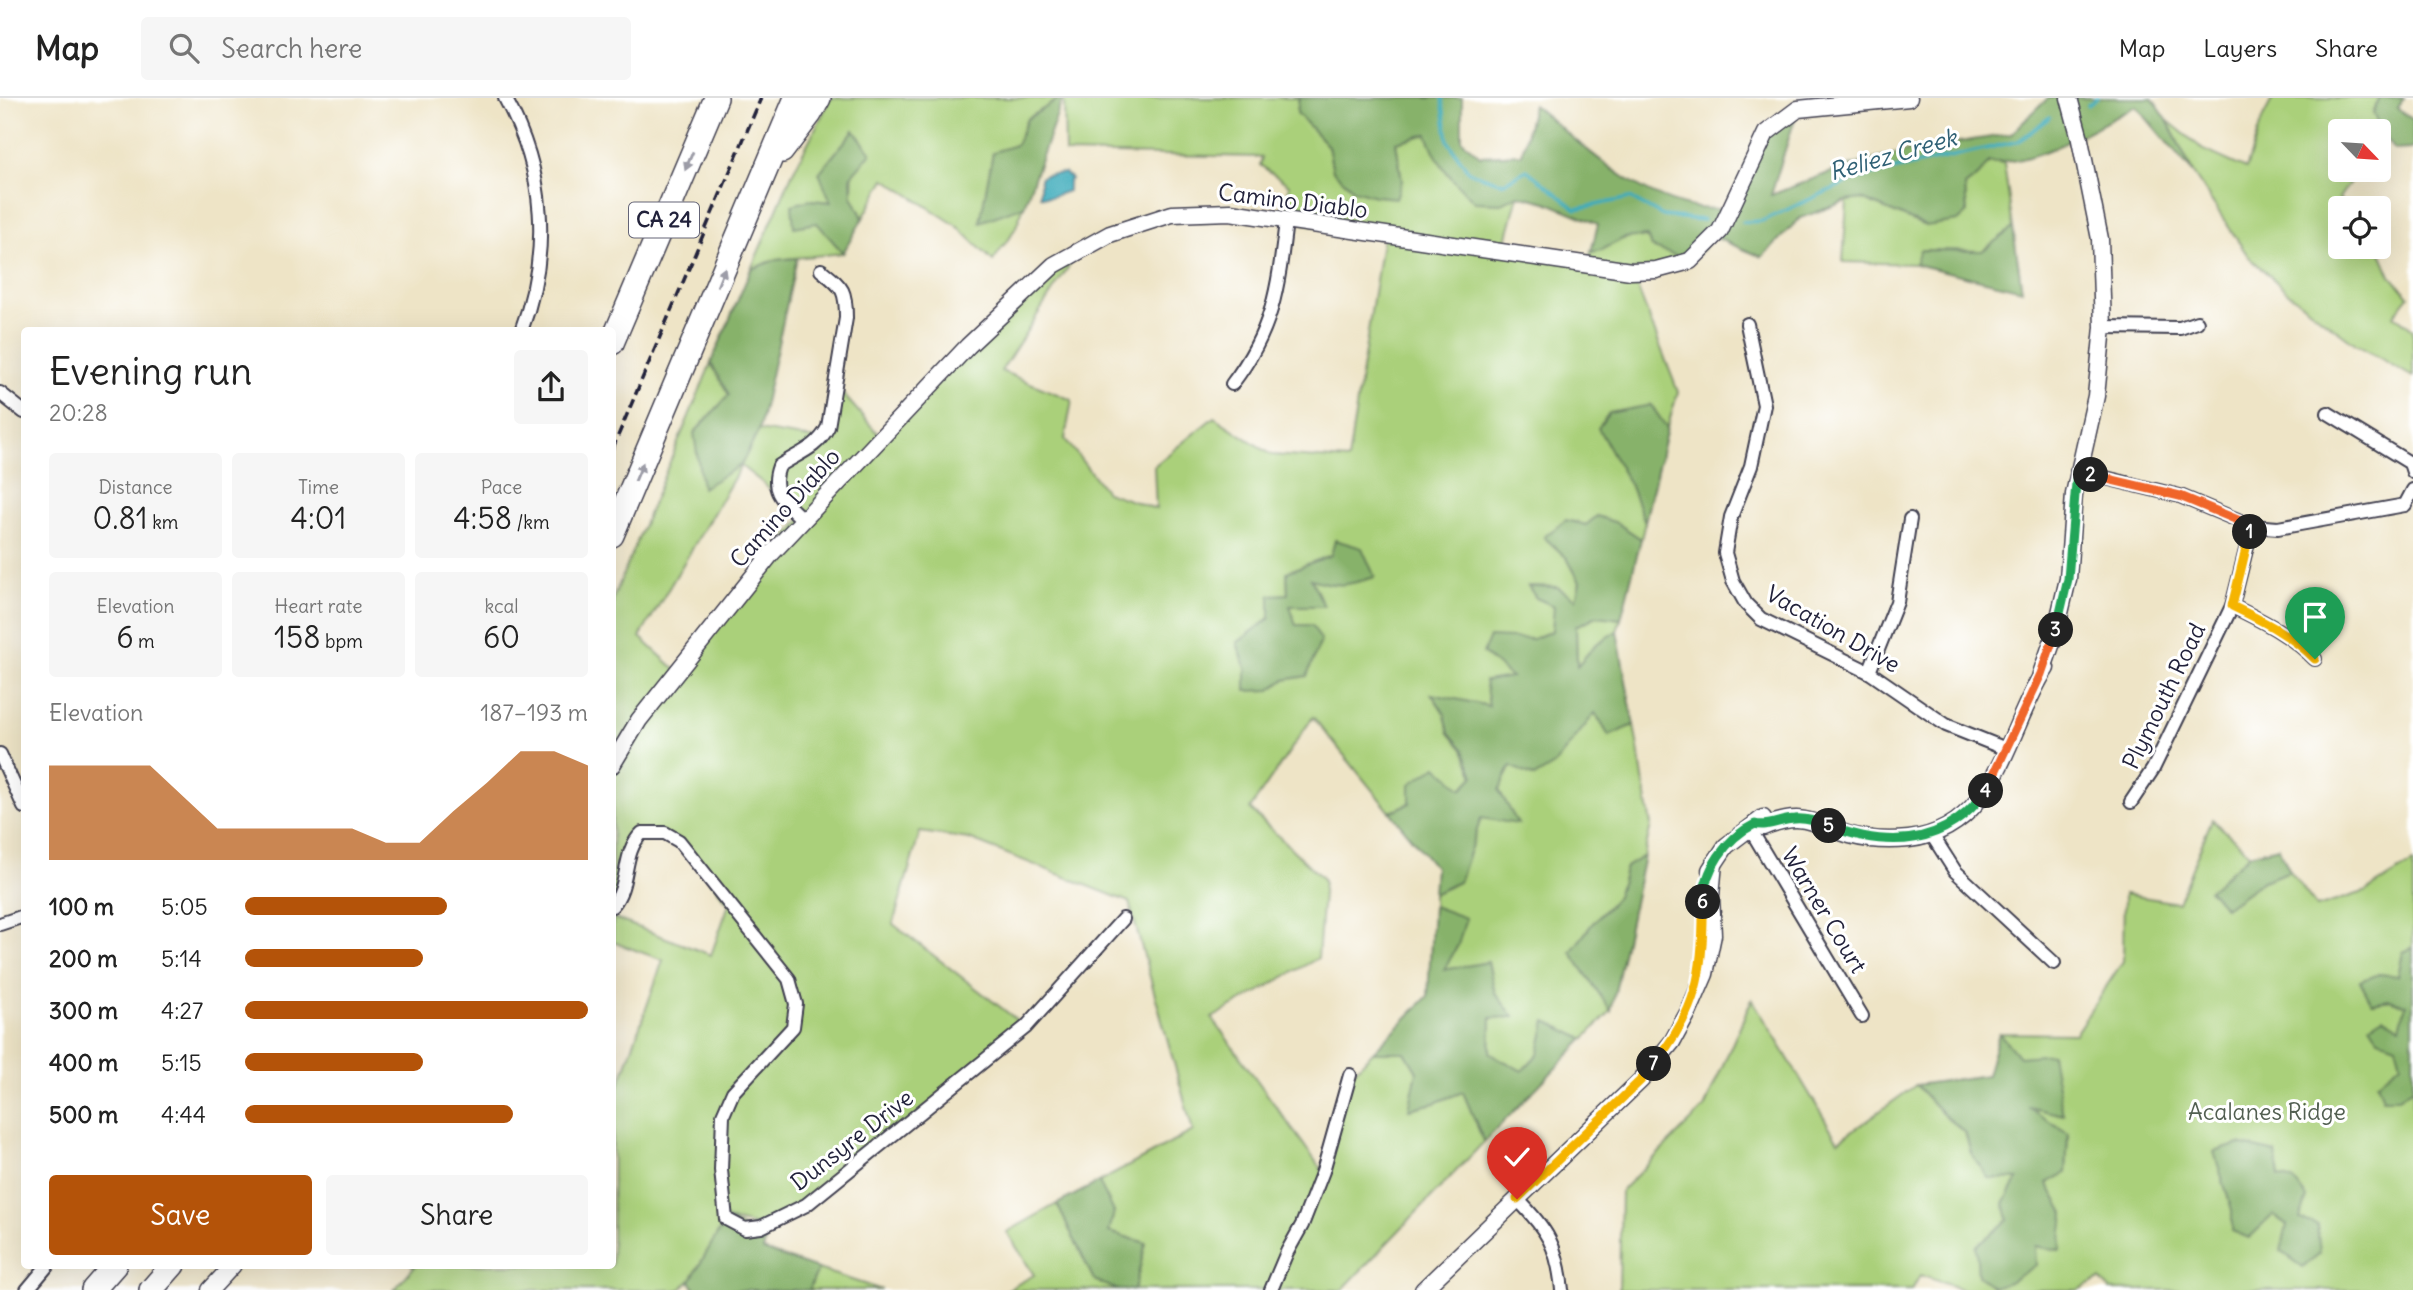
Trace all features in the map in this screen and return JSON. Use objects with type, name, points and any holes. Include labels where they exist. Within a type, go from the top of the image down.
[{"type":"highway","name":"CA 24","points":[[616,334],[716,98]]},
{"type":"highway","points":[[616,525],[796,98]]},
{"type":"highway","points":[[761,179],[819,98]]},
{"type":"highway","points":[[93,1290],[111,1269]]},
{"type":"highway","points":[[151,1290],[169,1269]]},
{"type":"street","points":[[505,98],[533,162],[540,209],[541,243],[537,276],[522,327]]},
{"type":"street","name":"Camino Diablo","points":[[616,758],[639,720],[748,582],[802,519],[968,346],[1054,265],[1110,234],[1172,214],[1230,212],[1631,271],[1656,270],[1690,261],[1720,231],[1766,133],[1798,104],[1909,98]]},
{"type":"street","points":[[1423,1290],[1641,1080],[1672,1042],[1689,1011],[1704,974],[1712,944],[1711,896],[1714,863],[1726,846],[1761,818],[1777,812],[1796,810],[1832,817],[1867,837],[1894,840],[1932,835],[1974,807],[1989,786],[2062,634],[2070,592],[2068,579],[2077,471],[2096,396],[2103,327],[2100,239],[2069,98]]},
{"type":"street","points":[[1232,384],[1247,365],[1272,315],[1279,285],[1286,221]]},
{"type":"street","points":[[802,519],[777,491],[775,478],[779,466],[810,449],[821,439],[828,427],[846,304],[843,288],[821,270]]},
{"type":"street","points":[[2103,327],[2180,328],[2197,322]]},
{"type":"street","name":"Vacation Drive","points":[[1747,324],[1764,405],[1751,466],[1731,517],[1725,553],[1733,581],[1746,604],[1761,618],[1869,672],[1945,724],[2006,750]]},
{"type":"street","points":[[0,393],[21,410]]},
{"type":"street","points":[[2328,413],[2410,463],[2413,472]]},
{"type":"street","points":[[2077,471],[2180,496],[2252,526],[2287,527],[2405,505],[2413,490]]},
{"type":"street","points":[[1869,672],[1897,603],[1910,519]]},
{"type":"street","name":"Plymouth Road","points":[[2131,802],[2153,769],[2232,606],[2252,526]]},
{"type":"street","points":[[2232,606],[2278,629],[2299,643],[2315,659]]},
{"type":"street","points":[[0,754],[21,800]]},
{"type":"street","name":"Warner Court","points":[[1752,825],[1862,1016]]},
{"type":"street","name":"Dunsyre Drive","points":[[616,902],[622,895],[632,842],[642,833],[664,832],[679,841],[789,979],[796,1004],[793,1027],[733,1092],[723,1115],[721,1170],[726,1219],[745,1229],[761,1227],[806,1205],[1026,1027],[1123,919]]},
{"type":"street","points":[[1932,835],[1955,871],[2054,963]]},
{"type":"street","points":[[0,924],[21,917]]},
{"type":"street","points":[[1271,1290],[1287,1252],[1303,1224],[1323,1171],[1350,1075]]},
{"type":"street","points":[[1517,1199],[1539,1221],[1555,1248],[1562,1290]]},
{"type":"street","points":[[27,1290],[45,1269]]},
{"type":"street","points":[[210,1290],[229,1269]]},
{"type":"green space","points":[[831,98],[1061,98],[1027,119],[1016,145],[993,153],[981,221],[1024,206],[1015,229],[993,261],[957,226],[885,179],[863,218],[852,196],[854,130],[832,202],[810,200],[817,222],[843,253],[775,260],[751,269],[792,174]]},
{"type":"green space","points":[[1061,98],[1024,206],[980,222],[993,152],[1016,145],[1027,119]]},
{"type":"green space","points":[[1064,98],[1299,98],[1297,113],[1328,146],[1333,171],[1402,181],[1396,142],[1428,134],[1501,203],[1518,195],[1503,252],[1588,264],[1591,252],[1623,239],[1641,237],[1658,242],[1690,261],[1631,271],[1678,392],[1667,428],[1650,405],[1632,489],[1645,522],[1641,539],[1617,523],[1586,525],[1566,520],[1544,537],[1567,558],[1580,582],[1576,599],[1557,587],[1529,586],[1536,598],[1555,606],[1552,631],[1533,639],[1516,640],[1512,677],[1489,706],[1432,695],[1445,714],[1449,733],[1463,749],[1474,776],[1462,789],[1410,803],[1390,812],[1313,717],[1250,809],[1324,880],[1318,958],[1212,1018],[1322,1170],[1350,1075],[1373,1052],[1405,1052],[1417,1072],[1410,1109],[1463,1091],[1484,1142],[1342,1290],[1134,1290],[1146,1243],[1108,1232],[1114,1212],[1099,1182],[1193,1131],[1129,902],[969,839],[920,832],[893,924],[1026,1027],[806,1205],[761,1227],[726,1219],[690,1281],[679,1290],[394,1290],[412,1269],[616,1269],[616,1094],[663,960],[616,943],[616,919],[711,955],[729,904],[679,841],[642,833],[616,896],[616,592],[711,363],[729,395],[694,433],[741,465],[759,430],[815,439],[828,427],[835,385],[880,436],[1078,252],[1001,371],[1072,400],[1065,439],[1106,492],[1156,509],[1154,466],[1214,417],[1272,455],[1348,460],[1383,235],[1286,221],[1289,185],[1260,165],[1262,157],[1065,153]],"holes":[[[741,466],[801,519],[677,671],[640,637]],[[1332,555],[1310,578],[1290,606],[1295,625],[1284,680],[1270,690],[1246,690],[1246,668],[1237,643],[1270,618],[1288,594],[1287,572]]]},
{"type":"green space","points":[[1299,98],[1462,98],[1462,140],[1480,156],[1522,154],[1533,105],[1630,181],[1674,202],[1698,208],[1730,209],[1766,133],[1798,109],[1771,195],[1839,169],[1914,149],[2011,134],[2048,98],[2152,98],[2167,120],[2193,173],[2136,106],[2045,152],[2007,162],[1989,162],[1979,175],[1965,186],[1967,213],[1958,221],[1926,226],[1862,199],[1847,201],[1800,218],[1762,257],[1714,237],[1690,261],[1651,247],[1647,236],[1624,238],[1602,250],[1591,252],[1598,224],[1546,202],[1518,195],[1501,203],[1475,202],[1446,171],[1427,134],[1396,142],[1402,181],[1396,198],[1354,190],[1333,171],[1328,146],[1297,113]]},
{"type":"green space","points":[[2273,98],[2380,98],[2373,112],[2376,119],[2328,119],[2328,182],[2350,182],[2340,196],[2328,196],[2328,259],[2384,259],[2391,276],[2409,296],[2394,315],[2413,330],[2413,377],[2357,345],[2292,296],[2248,256],[2193,173],[2167,120],[2204,150],[2246,169],[2263,117]]},
{"type":"green space","points":[[2380,98],[2404,98],[2397,108],[2413,120],[2411,149],[2394,150],[2391,146],[2391,119],[2376,119],[2373,113]]},
{"type":"green space","points":[[854,130],[871,153],[851,176],[852,196],[863,218],[843,253],[817,223],[794,227],[792,205],[810,200],[831,202],[819,173]]},
{"type":"green space","points":[[1989,162],[2004,164],[2013,228],[1982,251],[1920,250],[1915,264],[1843,262],[1847,201],[1862,199],[1925,226],[1967,213],[1965,186],[1979,175]]},
{"type":"green space","points":[[2013,228],[2022,290],[1915,264],[1920,250],[1982,251]]},
{"type":"green space","points":[[797,258],[759,430],[741,465],[702,488],[694,433],[729,395],[711,363],[751,269],[775,260]]},
{"type":"green space","points":[[1651,405],[1667,428],[1645,522],[1632,489],[1598,428],[1609,413]]},
{"type":"green space","points":[[1597,516],[1617,523],[1641,539],[1621,619],[1597,616],[1576,626],[1577,666],[1595,645],[1617,631],[1634,725],[1609,736],[1595,713],[1554,765],[1534,777],[1511,766],[1499,790],[1518,824],[1481,818],[1459,882],[1433,894],[1435,867],[1390,812],[1410,803],[1410,784],[1437,766],[1462,789],[1474,776],[1463,749],[1449,733],[1445,714],[1432,694],[1489,706],[1485,681],[1511,677],[1483,653],[1490,637],[1533,639],[1552,631],[1554,606],[1536,598],[1528,586],[1557,587],[1576,599],[1580,582],[1567,558],[1544,537],[1566,520],[1586,525]]},
{"type":"green space","points":[[1335,540],[1362,548],[1375,577],[1343,584],[1329,584],[1311,579],[1324,606],[1290,606],[1296,625],[1312,625],[1321,640],[1307,676],[1284,680],[1270,690],[1246,691],[1246,668],[1237,643],[1270,618],[1270,595],[1288,594],[1287,572],[1331,555]]},
{"type":"green space","points":[[1597,616],[1621,619],[1617,631],[1595,645],[1577,668],[1576,626]]},
{"type":"green space","points":[[1595,712],[1609,736],[1634,725],[1651,825],[1644,856],[1626,867],[1617,897],[1571,952],[1611,1011],[1584,1039],[1546,1022],[1539,1053],[1522,1071],[1490,1053],[1491,1017],[1513,1016],[1495,993],[1488,963],[1443,970],[1458,945],[1433,906],[1433,894],[1459,882],[1481,818],[1511,766],[1554,765]]},
{"type":"green space","name":"Acalanes Ridge","points":[[2212,819],[2250,854],[2210,890],[2225,908],[2263,881],[2290,871],[2317,907],[2364,892],[2413,863],[2413,948],[2403,952],[2398,977],[2378,974],[2374,1003],[2390,1000],[2406,1005],[2413,1023],[2413,1290],[2110,1290],[2100,1279],[2078,1290],[1964,1290],[1920,1275],[1912,1290],[1619,1290],[1621,1191],[1704,1108],[1752,999],[1838,1141],[1916,1085],[1943,1114],[1965,1132],[1971,1153],[2018,1179],[2034,1246],[2059,1250],[2064,1213],[2047,1183],[2066,1173],[2068,1134],[2026,1106],[2063,1114],[1999,1033],[2075,1034],[2123,961],[2124,894],[2178,903]]},
{"type":"green space","points":[[2278,847],[2290,871],[2263,881],[2225,908],[2209,890],[2250,854]]},
{"type":"green space","points":[[1644,856],[1611,1011],[1571,952],[1617,897],[1626,867]]},
{"type":"green space","points":[[1433,906],[1466,918],[1458,945],[1444,970],[1488,962],[1495,993],[1514,1017],[1491,1018],[1490,1053],[1522,1071],[1539,1053],[1546,1021],[1584,1039],[1484,1142],[1463,1092],[1409,1109],[1417,1072],[1405,1052],[1373,1052],[1428,996]]},
{"type":"green space","points":[[2413,948],[2413,1088],[2399,1098],[2383,1098],[2377,1083],[2401,1063],[2396,1045],[2379,1039],[2370,1025],[2383,1017],[2400,1027],[2406,1005],[2390,1000],[2372,1003],[2360,981],[2379,974],[2398,976],[2403,952]]},
{"type":"green space","points":[[1999,1033],[2019,1057],[2052,1054],[2063,1115],[2028,1107],[2068,1133],[2066,1173],[2047,1183],[2064,1213],[2060,1250],[2035,1246],[2036,1265],[2009,1282],[1993,1287],[1978,1276],[1976,1246],[2008,1220],[2004,1203],[2018,1179],[1988,1178],[1971,1153],[1965,1132],[1943,1114],[1916,1085],[1987,1075]]},
{"type":"green space","points":[[2239,1144],[2276,1153],[2279,1177],[2294,1181],[2307,1198],[2300,1219],[2317,1225],[2320,1253],[2303,1267],[2281,1251],[2287,1225],[2273,1215],[2249,1238],[2232,1231],[2232,1210],[2214,1152]]},
{"type":"green space","points":[[1099,1182],[1114,1212],[1109,1232],[1146,1243],[1134,1290],[1118,1290],[1094,1280],[1057,1204]]},
{"type":"green space","points":[[1057,1204],[1094,1280],[1118,1290],[1007,1290],[1034,1275],[1007,1232]]},
{"type":"green space","points":[[726,1219],[745,1229],[770,1223],[763,1250],[818,1269],[809,1290],[695,1290],[690,1281]]},
{"type":"green space","points":[[818,1269],[882,1290],[809,1290]]},
{"type":"water","points":[[1065,173],[1071,179],[1068,182],[1068,191],[1051,197],[1040,196],[1040,178]]},
{"type":"waterway","name":"Reliez Creek","points":[[1442,98],[1448,141],[1469,172],[1503,183],[1527,170],[1576,209],[1630,198],[1663,216],[1703,220]]},
{"type":"waterway","name":"Reliez Creek","points":[[2088,105],[2097,98]]},
{"type":"waterway","name":"Reliez Creek","points":[[1743,222],[1762,221],[1857,178],[2019,141],[2050,117]]},
{"type":"railway","points":[[616,441],[761,98]]},
{"type":"route","points":[[1517,1199],[1641,1080],[1672,1042],[1689,1011],[1696,990],[1704,939],[1703,897],[1707,875],[1726,846],[1737,836],[1755,824],[1763,827],[1797,818],[1817,821],[1851,835],[1894,840],[1913,838],[1932,835],[1974,807],[1989,786],[2006,750],[2041,674],[2055,634],[2068,579],[2077,471],[2180,496],[2252,526],[2232,606],[2278,629],[2299,643],[2315,659]]}]
